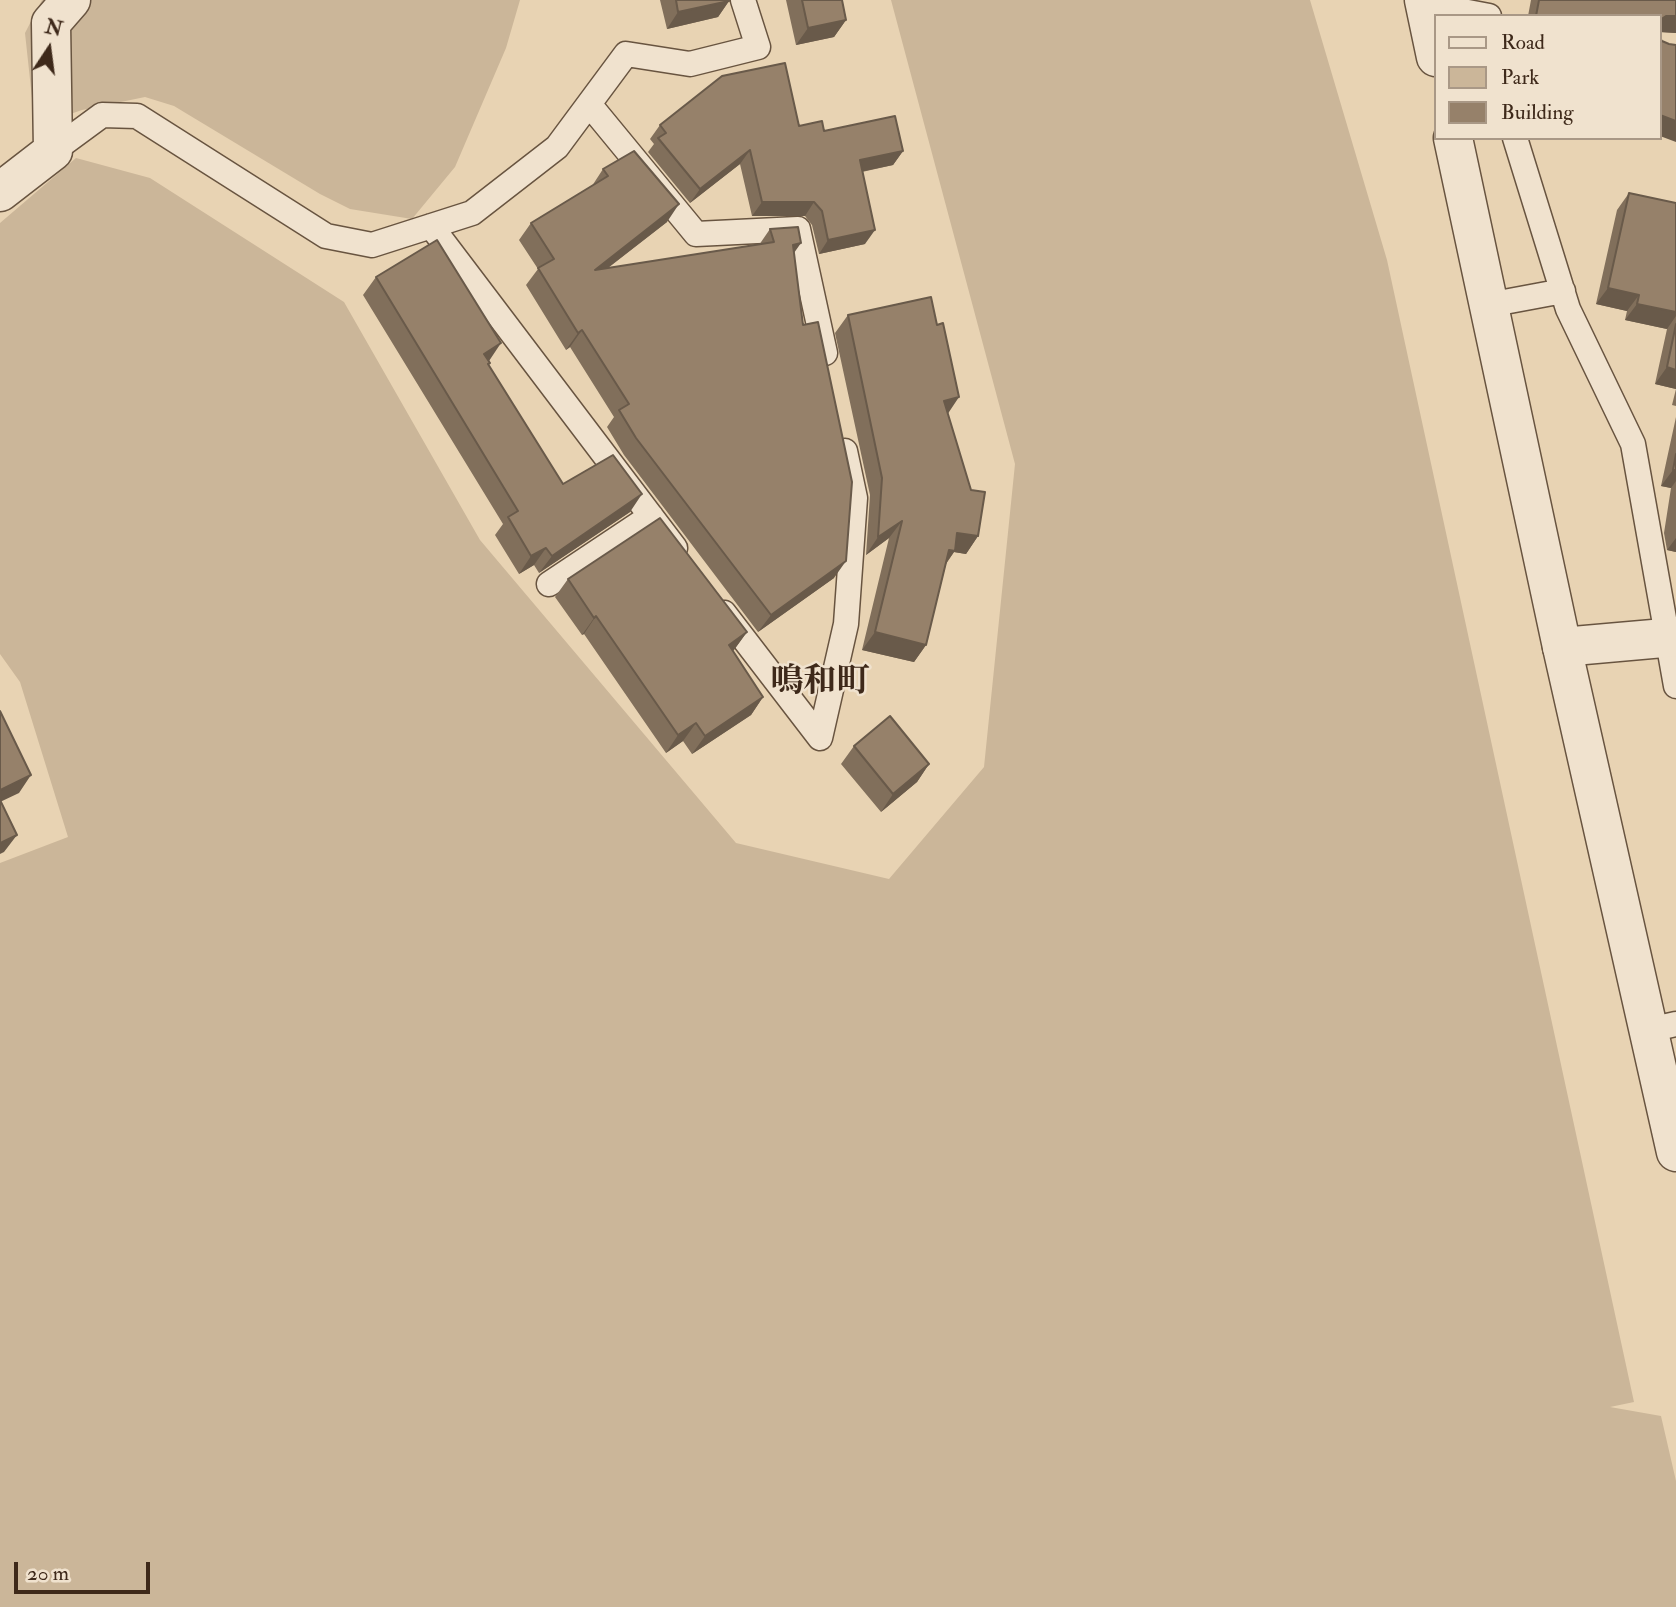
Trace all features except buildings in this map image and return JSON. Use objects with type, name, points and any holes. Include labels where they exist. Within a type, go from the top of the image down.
[{"type":"street","points":[[0,192],[53,151],[51,23],[71,0]]},
{"type":"street","points":[[1424,2],[1434,48]]},
{"type":"street","points":[[1453,140],[1562,647],[1662,1027],[1674,1132]]},
{"type":"street","points":[[1562,647],[1672,637]]},
{"type":"lane","points":[[53,151],[102,115],[136,116],[326,236],[372,245],[472,213],[557,146],[626,54],[690,64],[758,47],[743,0]]},
{"type":"lane","points":[[1424,2],[1477,14]]},
{"type":"lane","points":[[589,104],[696,234],[798,229],[830,377]]},
{"type":"lane","points":[[1516,140],[1568,309],[1633,444],[1672,637],[1676,686]]},
{"type":"lane","points":[[431,226],[693,572]]},
{"type":"lane","points":[[1488,305],[1563,291]]},
{"type":"lane","points":[[710,594],[820,738],[846,624],[855,498],[841,431]]},
{"type":"lane","points":[[549,584],[651,516]]},
{"type":"green space","points":[[42,0],[520,0],[506,48],[455,167],[412,219],[350,209],[320,194],[174,106],[145,97],[82,110],[35,126],[25,33]]},
{"type":"green space","points":[[891,0],[1310,0],[1387,260],[1634,1402],[1610,1407],[1661,1416],[1676,1481],[1676,1607],[0,1607],[0,863],[68,837],[20,682],[0,654],[0,223],[76,158],[150,178],[344,302],[480,540],[736,843],[889,879],[984,767],[1015,464]]},
{"type":"district","name":"鳴和町","points":[[820,684]]}]
